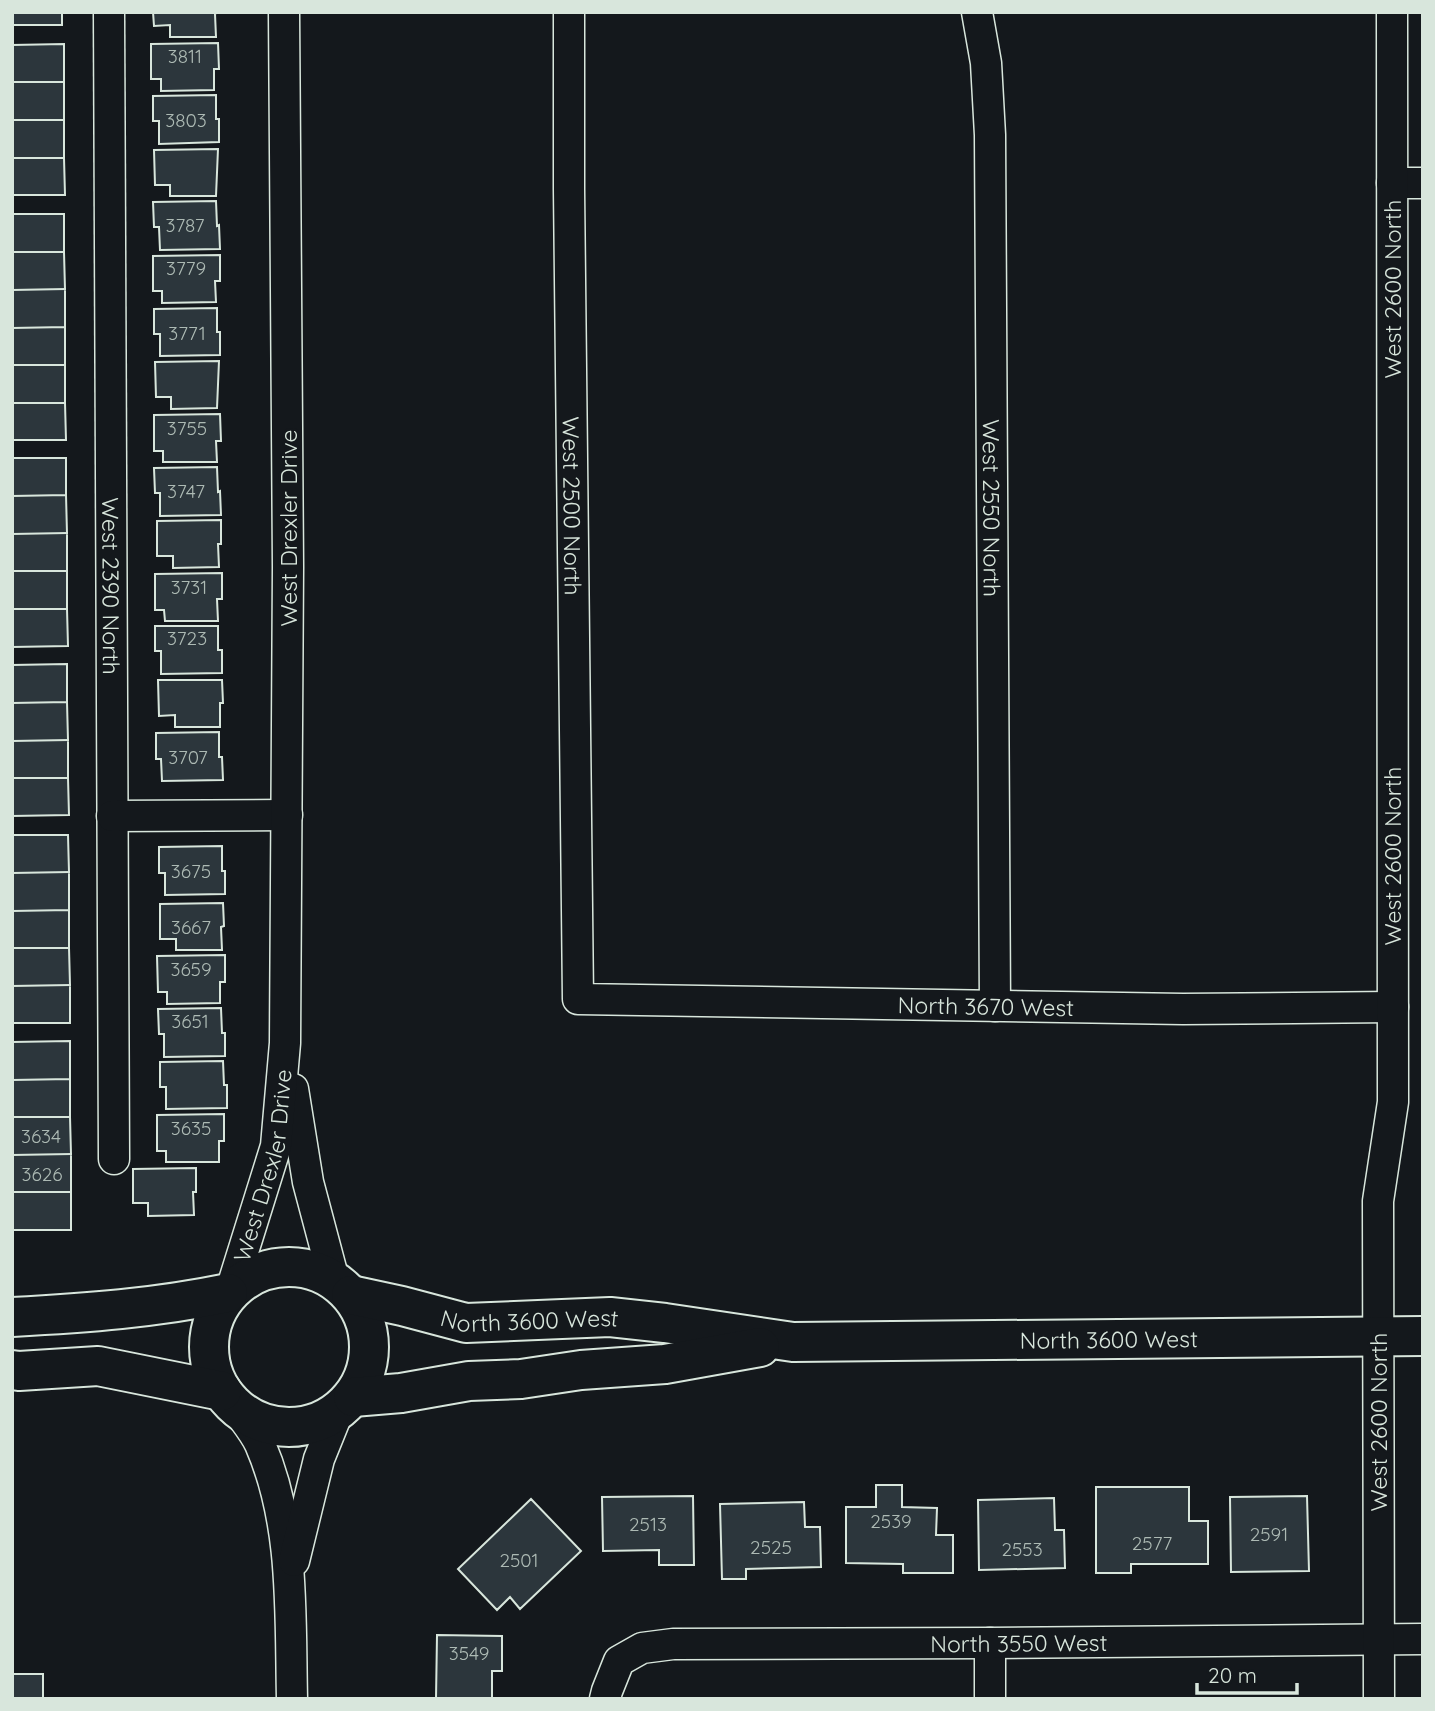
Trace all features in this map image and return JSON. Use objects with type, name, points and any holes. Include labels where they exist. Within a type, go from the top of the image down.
[{"type":"street","name":"West 2390 North","points":[[109,12],[114,1159]]},
{"type":"street","name":"West Drexler Drive","points":[[230,1290],[276,1146],[285,1043],[288,553],[284,12]]},
{"type":"street","name":"West 2500 North","points":[[569,12],[578,999]]},
{"type":"street","name":"West 2550 North","points":[[977,12],[986,63],[990,135],[995,1006]]},
{"type":"street","name":"West 2600 North","points":[[1380,1699],[1378,1201],[1393,1102],[1392,12]]},
{"type":"street","points":[[1392,183],[1423,183]]},
{"type":"street","points":[[112,816],[287,815]]},
{"type":"street","name":"North 3670 West","points":[[578,999],[1183,1009],[1393,1007]]},
{"type":"street","name":"West Drexler Drive","points":[[285,1043],[308,1182],[343,1288]]},
{"type":"street","points":[[12,1317],[116,1311],[183,1302],[230,1290],[251,1276],[271,1269],[293,1267],[314,1270],[343,1288],[362,1314],[369,1335],[370,1357],[364,1378],[345,1405],[319,1459],[290,1582]]},
{"type":"street","name":"North 3600 West","points":[[343,1288],[466,1323],[610,1317],[665,1322],[793,1342]]},
{"type":"street","points":[[230,1290],[219,1307],[211,1328],[209,1350],[212,1371],[259,1442],[275,1489],[285,1536],[290,1582],[292,1699]]},
{"type":"street","name":"North 3600 West","points":[[345,1405],[469,1381],[521,1379],[581,1370],[665,1364],[793,1342],[1423,1336]]},
{"type":"street","points":[[12,1370],[98,1366],[229,1400],[254,1420],[275,1427],[297,1428],[318,1423],[345,1405]]},
{"type":"street","name":"North 3550 West","points":[[606,1699],[620,1661],[642,1648],[673,1644],[1423,1639]]},
{"type":"street","points":[[990,1643],[990,1699]]},
{"type":"building","points":[[12,12],[62,12],[62,25],[12,25]]},
{"type":"building","points":[[153,12],[218,12],[215,14],[216,37],[170,37],[170,25],[154,26]]},
{"type":"building","points":[[218,43],[219,69],[214,69],[214,90],[161,91],[161,79],[151,79],[151,44]]},
{"type":"building","points":[[64,44],[64,82],[12,82],[12,45]]},
{"type":"building","points":[[12,82],[64,82],[64,120],[12,120]]},
{"type":"building","points":[[216,95],[219,142],[159,144],[159,121],[153,121],[153,96]]},
{"type":"building","points":[[12,120],[64,120],[64,158],[12,158]]},
{"type":"building","points":[[218,149],[216,196],[170,196],[170,185],[155,185],[154,150]]},
{"type":"building","points":[[12,158],[64,158],[65,195],[12,195]]},
{"type":"building","points":[[216,201],[220,249],[160,250],[159,227],[154,227],[153,202]]},
{"type":"building","points":[[12,214],[64,214],[64,252],[12,252]]},
{"type":"building","points":[[12,252],[64,252],[65,289],[12,290]]},
{"type":"building","points":[[220,255],[220,281],[215,281],[216,302],[162,303],[162,291],[153,291],[153,256]]},
{"type":"building","points":[[65,289],[65,327],[12,328],[12,290]]},
{"type":"building","points":[[217,308],[220,355],[160,356],[160,334],[154,334],[154,309]]},
{"type":"building","points":[[65,327],[65,365],[12,365],[12,328]]},
{"type":"building","points":[[219,361],[217,408],[171,409],[171,397],[156,397],[155,362]]},
{"type":"building","points":[[12,365],[65,365],[65,403],[12,403]]},
{"type":"building","points":[[12,403],[65,403],[66,440],[12,440]]},
{"type":"building","points":[[220,414],[221,441],[216,441],[217,462],[163,462],[163,451],[154,451],[154,415]]},
{"type":"building","points":[[12,458],[66,458],[66,495],[12,496]]},
{"type":"building","points":[[217,467],[221,515],[160,516],[160,493],[155,493],[154,468]]},
{"type":"building","points":[[66,495],[67,533],[12,534],[12,496]]},
{"type":"building","points":[[221,520],[219,567],[173,568],[173,556],[157,556],[157,521]]},
{"type":"building","points":[[67,533],[67,571],[12,571],[12,534]]},
{"type":"building","points":[[12,571],[67,571],[67,609],[12,609]]},
{"type":"building","points":[[222,573],[222,599],[217,599],[218,621],[165,621],[164,610],[155,610],[155,574]]},
{"type":"building","points":[[12,609],[67,609],[68,646],[12,647]]},
{"type":"building","points":[[155,626],[218,626],[222,673],[161,674],[161,651],[155,651]]},
{"type":"building","points":[[67,664],[67,702],[12,703],[12,665]]},
{"type":"building","points":[[158,680],[222,680],[220,727],[175,727],[175,715],[159,716]]},
{"type":"building","points":[[67,702],[68,740],[12,741],[12,703]]},
{"type":"building","points":[[219,732],[223,780],[162,781],[161,759],[156,759],[156,733]]},
{"type":"building","points":[[68,740],[68,778],[12,778],[12,741]]},
{"type":"building","points":[[12,778],[68,778],[69,815],[12,816]]},
{"type":"building","points":[[12,835],[68,835],[69,872],[12,873]]},
{"type":"building","points":[[222,846],[225,894],[165,895],[165,873],[159,873],[159,847]]},
{"type":"building","points":[[69,872],[69,910],[12,911],[12,873]]},
{"type":"building","points":[[223,903],[222,950],[176,950],[176,939],[160,939],[160,904]]},
{"type":"building","points":[[69,910],[69,948],[12,948],[12,911]]},
{"type":"building","points":[[12,948],[69,948],[70,985],[12,986]]},
{"type":"building","points":[[225,955],[225,982],[220,982],[220,1003],[167,1004],[167,992],[158,992],[157,956]]},
{"type":"building","points":[[70,985],[70,1023],[12,1023],[12,986]]},
{"type":"building","points":[[221,1008],[225,1056],[164,1057],[164,1034],[159,1034],[158,1009]]},
{"type":"building","points":[[70,1041],[70,1079],[12,1080],[12,1042]]},
{"type":"building","points":[[223,1061],[227,1108],[166,1109],[166,1087],[160,1087],[160,1062]]},
{"type":"building","points":[[70,1079],[70,1117],[12,1117],[12,1080]]},
{"type":"building","points":[[224,1114],[224,1141],[219,1141],[219,1162],[166,1162],[166,1151],[157,1151],[157,1115]]},
{"type":"building","points":[[12,1117],[70,1117],[71,1154],[12,1155]]},
{"type":"building","points":[[71,1154],[71,1192],[12,1192],[12,1155]]},
{"type":"building","points":[[196,1168],[194,1215],[148,1216],[148,1203],[133,1203],[133,1169]]},
{"type":"building","points":[[12,1192],[71,1192],[71,1230],[12,1230]]},
{"type":"building","points":[[876,1485],[902,1485],[902,1507],[937,1508],[936,1535],[953,1535],[953,1573],[903,1573],[903,1564],[846,1563],[846,1507],[876,1507]]},
{"type":"building","points":[[1096,1487],[1189,1487],[1189,1521],[1208,1521],[1208,1564],[1131,1564],[1131,1573],[1096,1573]]},
{"type":"building","points":[[693,1496],[694,1565],[659,1565],[659,1550],[603,1551],[602,1497]]},
{"type":"building","points":[[1307,1496],[1309,1571],[1231,1572],[1230,1497]]},
{"type":"building","points":[[1054,1498],[1055,1530],[1064,1530],[1065,1568],[979,1570],[978,1500]]},
{"type":"building","points":[[531,1499],[581,1551],[520,1609],[510,1597],[497,1610],[458,1569]]},
{"type":"building","points":[[804,1502],[805,1527],[820,1527],[821,1567],[746,1569],[746,1579],[722,1579],[720,1504]]},
{"type":"building","points":[[437,1635],[502,1636],[502,1671],[492,1671],[492,1699],[436,1699]]},
{"type":"building","points":[[12,1674],[43,1674],[43,1699],[12,1699]]}]
